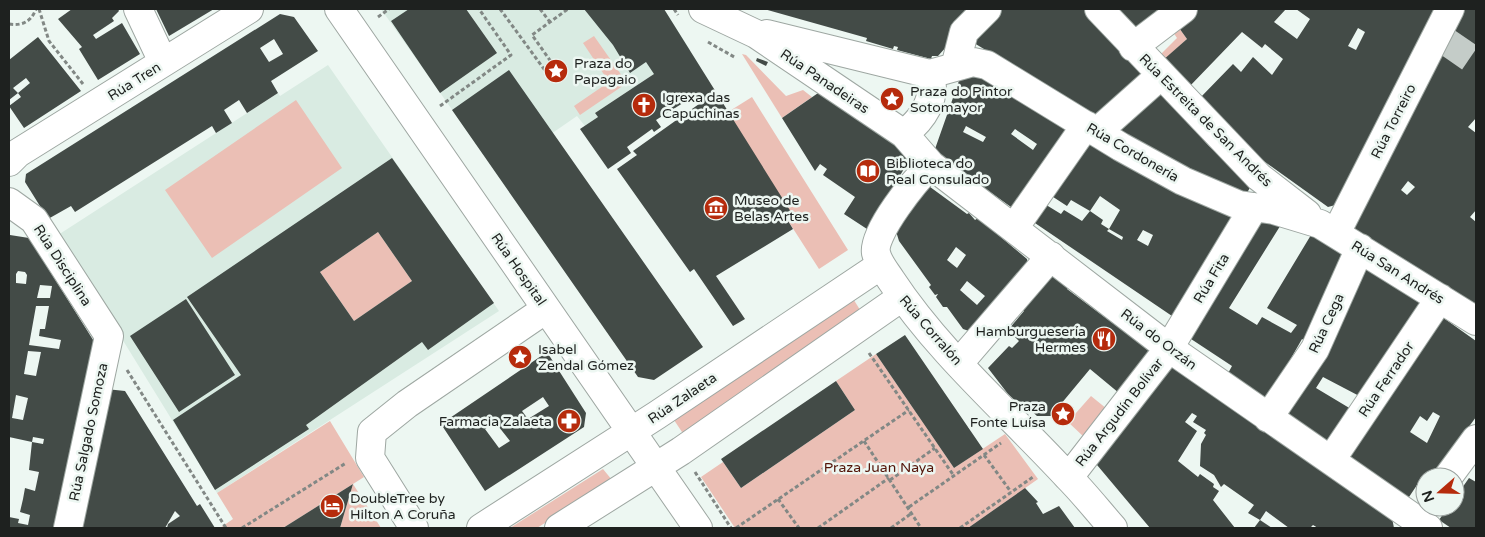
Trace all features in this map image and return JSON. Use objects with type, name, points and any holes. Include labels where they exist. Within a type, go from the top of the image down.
[{"type":"street","points":[[138,9],[163,62]]},
{"type":"street","name":"Rúa Tren","points":[[12,152],[102,101],[249,9]]},
{"type":"street","name":"Rúa Hospital","points":[[339,9],[698,528]]},
{"type":"street","name":"Rúa Panadeiras","points":[[703,9],[747,28],[877,62],[942,71]]},
{"type":"street","points":[[904,134],[916,125],[928,108],[934,87],[964,32],[987,9]]},
{"type":"street","name":"Rúa Estreita de San Andrés","points":[[1099,9],[1133,47],[1259,177],[1328,228]]},
{"type":"street","points":[[1133,47],[1182,9]]},
{"type":"street","name":"Rúa Torreiro","points":[[1328,228],[1442,39],[1450,9]]},
{"type":"street","name":"Rúa Panadeiras","points":[[747,28],[904,134]]},
{"type":"street","points":[[854,100],[852,93],[853,80],[864,67],[877,62]]},
{"type":"street","name":"Rúa Cordonería","points":[[942,71],[973,62],[987,65],[1183,181],[1240,205],[1274,210],[1328,228]]},
{"type":"street","points":[[1014,228],[1091,128],[1161,75]]},
{"type":"street","name":"Rúa do Orzán","points":[[904,134],[931,165],[1169,348],[1268,418],[1421,521]]},
{"type":"street","name":"Rúa Corralón","points":[[931,165],[914,184],[878,236],[876,255],[881,265],[902,297],[959,363],[1069,477],[1113,528]]},
{"type":"street","name":"Rúa Disciplina","points":[[9,202],[34,220],[108,336]]},
{"type":"street","name":"Rúa Fita","points":[[1169,348],[1254,207]]},
{"type":"street","name":"Rúa San Andrés","points":[[1328,228],[1476,321]]},
{"type":"street","name":"Rúa Cega","points":[[1268,418],[1315,349],[1360,248]]},
{"type":"street","points":[[959,363],[1051,256]]},
{"type":"street","name":"Rúa Zalaeta","points":[[482,528],[631,432],[881,265]]},
{"type":"street","points":[[559,528],[656,467],[902,297]]},
{"type":"street","name":"Rúa Ferrador","points":[[1331,460],[1440,298]]},
{"type":"street","points":[[414,528],[370,458],[372,432],[407,404],[546,309]]},
{"type":"street","name":"Rúa Salgado Somoza","points":[[68,528],[108,336]]},
{"type":"street","name":"Rúa Argudín Bolívar","points":[[1069,477],[1169,348]]},
{"type":"path","points":[[9,24],[19,25],[28,20],[37,9]]},
{"type":"path","points":[[37,9],[49,41],[82,83],[102,101]]},
{"type":"path","points":[[378,17],[389,9]]},
{"type":"path","points":[[440,106],[512,55],[479,9]]},
{"type":"path","points":[[500,9],[549,76],[557,70],[532,35],[568,9]]},
{"type":"path","points":[[540,9],[550,22]]},
{"type":"path","points":[[869,353],[954,476]]},
{"type":"path","points":[[135,384],[226,528]]},
{"type":"path","points":[[736,528],[909,410]]},
{"type":"path","points":[[909,507],[1006,439]]},
{"type":"path","points":[[864,441],[921,528]]},
{"type":"path","points":[[818,528],[935,448]]},
{"type":"path","points":[[984,455],[1011,492]]},
{"type":"path","points":[[242,528],[349,461],[370,458]]},
{"type":"path","points":[[960,528],[1034,476],[1028,468]]},
{"type":"path","points":[[694,472],[731,528]]},
{"type":"path","points":[[778,499],[799,528]]},
{"type":"path","points":[[891,528],[912,513]]},
{"type":"shaded area","points":[[381,9],[664,9],[690,50],[595,113],[598,117],[585,126],[577,116],[496,172]]},
{"type":"shaded area","points":[[328,65],[499,311],[217,493],[58,235],[278,93],[280,96]]},
{"type":"green space","points":[[1177,25],[1187,39],[1164,60],[1160,55],[1177,38],[1171,29]]},
{"type":"green space","points":[[594,36],[627,83],[580,115],[574,106],[609,82],[583,43]]},
{"type":"green space","points":[[742,54],[746,55],[786,96],[803,90],[812,97],[782,118]]},
{"type":"green space","points":[[752,97],[848,250],[819,269],[785,216],[790,212],[728,112]]},
{"type":"green space","points":[[296,100],[342,168],[212,258],[165,190]]},
{"type":"green space","points":[[378,232],[412,281],[354,321],[320,272]]},
{"type":"green space","points":[[852,297],[862,313],[684,435],[674,420]]},
{"type":"green space","name":"Praza Juan Naya","points":[[876,354],[954,468],[1005,434],[1038,479],[968,528],[735,528],[701,477],[723,462],[741,488],[855,410],[836,381]]},
{"type":"green space","points":[[1091,396],[1107,409],[1084,437],[1068,422]]},
{"type":"green space","points":[[330,421],[364,477],[283,528],[220,528],[233,519],[217,493]]},
{"type":"green space","points":[[603,469],[612,480],[537,528],[510,528]]},
{"type":"green space","points":[[353,484],[381,528],[340,528]]},
{"type":"building","points":[[72,9],[118,9],[119,11],[112,18],[114,21],[93,35],[96,39],[122,23],[140,54],[98,80],[79,49],[82,47],[58,19]]},
{"type":"building","points":[[156,9],[214,9],[169,36]]},
{"type":"building","points":[[409,9],[466,9],[497,53],[440,93],[391,21]]},
{"type":"building","name":"Museo de Belas Artes","points":[[584,9],[664,9],[791,212],[785,216],[793,229],[716,276],[745,319],[733,326],[694,269],[690,272],[617,169],[637,155],[633,151],[699,104],[694,96],[656,120],[661,127],[654,132],[652,129],[627,147],[631,153],[608,169],[580,129],[598,117],[595,113],[654,74],[646,62],[630,73],[613,45]]},
{"type":"building","points":[[764,9],[975,9],[955,37],[938,56],[932,56],[931,59],[897,50],[898,47],[894,46],[893,49],[866,41],[867,38]]},
{"type":"building","points":[[999,9],[1089,9],[1149,75],[1098,118],[974,43],[975,32]]},
{"type":"building","points":[[1108,9],[1165,9],[1129,34]]},
{"type":"building","points":[[1197,9],[1286,9],[1274,22],[1297,39],[1310,19],[1296,9],[1437,9],[1339,204],[1328,207],[1247,149],[1199,99],[1233,64],[1241,72],[1253,57],[1272,75],[1283,59],[1265,44],[1262,48],[1242,32],[1188,88],[1162,61],[1187,39],[1177,25]],"holes":[[[1358,28],[1365,32],[1356,50],[1348,46]]]},
{"type":"building","points":[[1465,9],[1476,9],[1476,118],[1468,127],[1476,133],[1476,210],[1470,217],[1476,222],[1476,304],[1406,263],[1352,228]],"holes":[[[1408,181],[1415,187],[1407,195],[1401,190]]]},
{"type":"building","points":[[280,14],[294,17],[318,51],[271,81],[278,93],[247,113],[239,100],[224,110],[232,123],[216,133],[212,126],[75,212],[71,206],[48,219],[25,182],[26,174]],"holes":[[[274,39],[283,54],[269,62],[260,48]]]},
{"type":"building","points":[[38,37],[81,91],[24,128],[9,106],[21,97],[18,93],[9,100],[9,60]],"holes":[[[26,78],[30,83],[18,93],[13,88]]]},
{"type":"building","points":[[757,58],[768,62],[766,66],[756,61]]},
{"type":"building","points":[[509,70],[703,347],[654,380],[638,377],[452,110]]},
{"type":"building","points":[[961,75],[985,77],[1076,130],[1018,212],[937,154],[935,149]],"holes":[[[966,126],[986,137],[983,142],[963,132]],[[1015,129],[1037,144],[1033,150],[1011,134]]]},
{"type":"building","points":[[821,91],[912,156],[867,229],[844,214],[855,197],[823,175],[827,169],[820,164],[815,171],[782,118]]},
{"type":"building","points":[[1160,93],[1209,146],[1252,184],[1243,200],[1114,132]]},
{"type":"building","points":[[1085,133],[1240,216],[1172,316],[1032,221],[1043,203],[1061,214],[1064,210],[1082,221],[1090,211],[1071,200],[1067,206],[1047,193]],"holes":[[[1100,196],[1120,210],[1109,229],[1101,224],[1103,220],[1090,211]],[[1109,229],[1123,237],[1122,240],[1107,231]],[[1143,230],[1153,235],[1148,246],[1137,240]]]},
{"type":"building","points":[[392,158],[494,303],[428,350],[422,342],[306,425],[309,429],[215,490],[173,420],[241,375],[187,297]],"holes":[[[378,232],[412,281],[354,321],[320,272]]]},
{"type":"building","points":[[926,184],[967,214],[969,213],[975,220],[978,218],[1027,259],[1029,273],[969,331],[963,329],[947,307],[943,307],[936,297],[938,294],[935,295],[929,287],[931,285],[899,241],[895,228]],"holes":[[[956,247],[966,255],[957,268],[947,260]],[[967,281],[985,296],[977,305],[960,290]]]},
{"type":"building","points":[[1258,215],[1282,223],[1229,308],[1257,325],[1262,317],[1291,333],[1297,325],[1267,308],[1311,235],[1339,249],[1338,252],[1349,257],[1311,344],[1302,339],[1266,402],[1226,377],[1232,366],[1188,337]]},
{"type":"building","points":[[10,235],[29,238],[95,343],[59,528],[9,528],[9,517],[19,519],[18,523],[28,525],[30,515],[20,512],[25,488],[35,491],[39,472],[29,470],[32,442],[9,437]],"holes":[[[18,271],[25,272],[27,275],[26,284],[16,283]],[[40,285],[52,286],[50,298],[37,298]],[[36,306],[49,306],[45,329],[40,329],[39,336],[61,340],[59,349],[29,345]],[[28,351],[41,352],[36,376],[24,374]],[[16,395],[28,398],[23,420],[12,418]],[[33,437],[44,439],[43,444],[32,442]]]},
{"type":"building","points":[[1359,261],[1428,304],[1365,399],[1323,377],[1316,388],[1356,412],[1331,448],[1287,419],[1287,409]]},
{"type":"building","points":[[1044,271],[1068,286],[1067,289],[1157,356],[1125,398],[1090,369],[1051,416],[1037,416],[1023,403],[1021,406],[1008,394],[988,368],[1009,346],[1012,348],[1019,341],[1008,330],[1024,311],[1014,302]]},
{"type":"building","points":[[186,299],[235,375],[179,412],[130,336]]},
{"type":"building","points":[[1438,314],[1476,341],[1476,417],[1439,467],[1415,467],[1415,488],[1407,500],[1343,457]],"holes":[[[1433,412],[1440,416],[1427,443],[1410,432],[1420,416],[1427,421]]]},
{"type":"building","points":[[905,335],[983,449],[954,468],[876,354]]},
{"type":"building","points":[[547,352],[586,413],[584,427],[485,491],[441,424]],"holes":[[[543,397],[549,406],[528,419],[522,411]],[[495,422],[510,441],[499,448],[485,429]]]},
{"type":"building","points":[[1166,363],[1392,518],[1394,528],[1318,528],[1313,525],[1310,528],[1289,528],[1266,511],[1260,520],[1248,513],[1254,505],[1224,484],[1221,487],[1214,475],[1200,466],[1201,444],[1206,435],[1204,433],[1206,430],[1193,422],[1197,416],[1192,413],[1185,422],[1197,431],[1178,461],[1198,477],[1200,474],[1214,484],[1213,487],[1219,491],[1213,500],[1235,528],[1150,528],[1092,459]]},
{"type":"building","points":[[836,381],[855,410],[741,488],[721,459]]},
{"type":"building","points":[[106,389],[125,391],[197,506],[200,504],[215,528],[167,528],[168,524],[180,516],[175,511],[165,528],[75,528]]},
{"type":"building","points":[[1469,478],[1476,482],[1476,528],[1451,528],[1439,520],[1441,517],[1465,517],[1465,484]]},
{"type":"building","name":"DoubleTree by Hilton A Coruña","points":[[353,484],[340,528],[283,528]]},
{"type":"building","points":[[1025,488],[1038,502],[1036,503],[1043,514],[1059,506],[1075,528],[968,528]]},
{"type":"building","points":[[1260,520],[1272,528],[1254,528]]},
{"type":"tunnel","points":[[1447,42],[1476,62]]},
{"type":"place","name":"Praza do Papagaio","points":[[556,71]]},
{"type":"place","name":"Praza do Pintor Sotomayor","points":[[892,99]]},
{"type":"place","name":"Igrexa das Capuchinas","points":[[644,105]]},
{"type":"place","name":"Biblioteca do Real Consulado","points":[[868,171]]},
{"type":"place","name":"Museo de Belas Artes","points":[[716,208]]},
{"type":"place","name":"Hamburguesería Hermes","points":[[1104,339]]},
{"type":"place","name":"Isabel Zendal Gómez","points":[[520,357]]},
{"type":"place","name":"Praza Fonte Luísa","points":[[1063,414]]},
{"type":"place","name":"Farmacia Zalaeta","points":[[569,421]]},
{"type":"place","name":"DoubleTree by Hilton A Coruña","points":[[332,506]]}]
